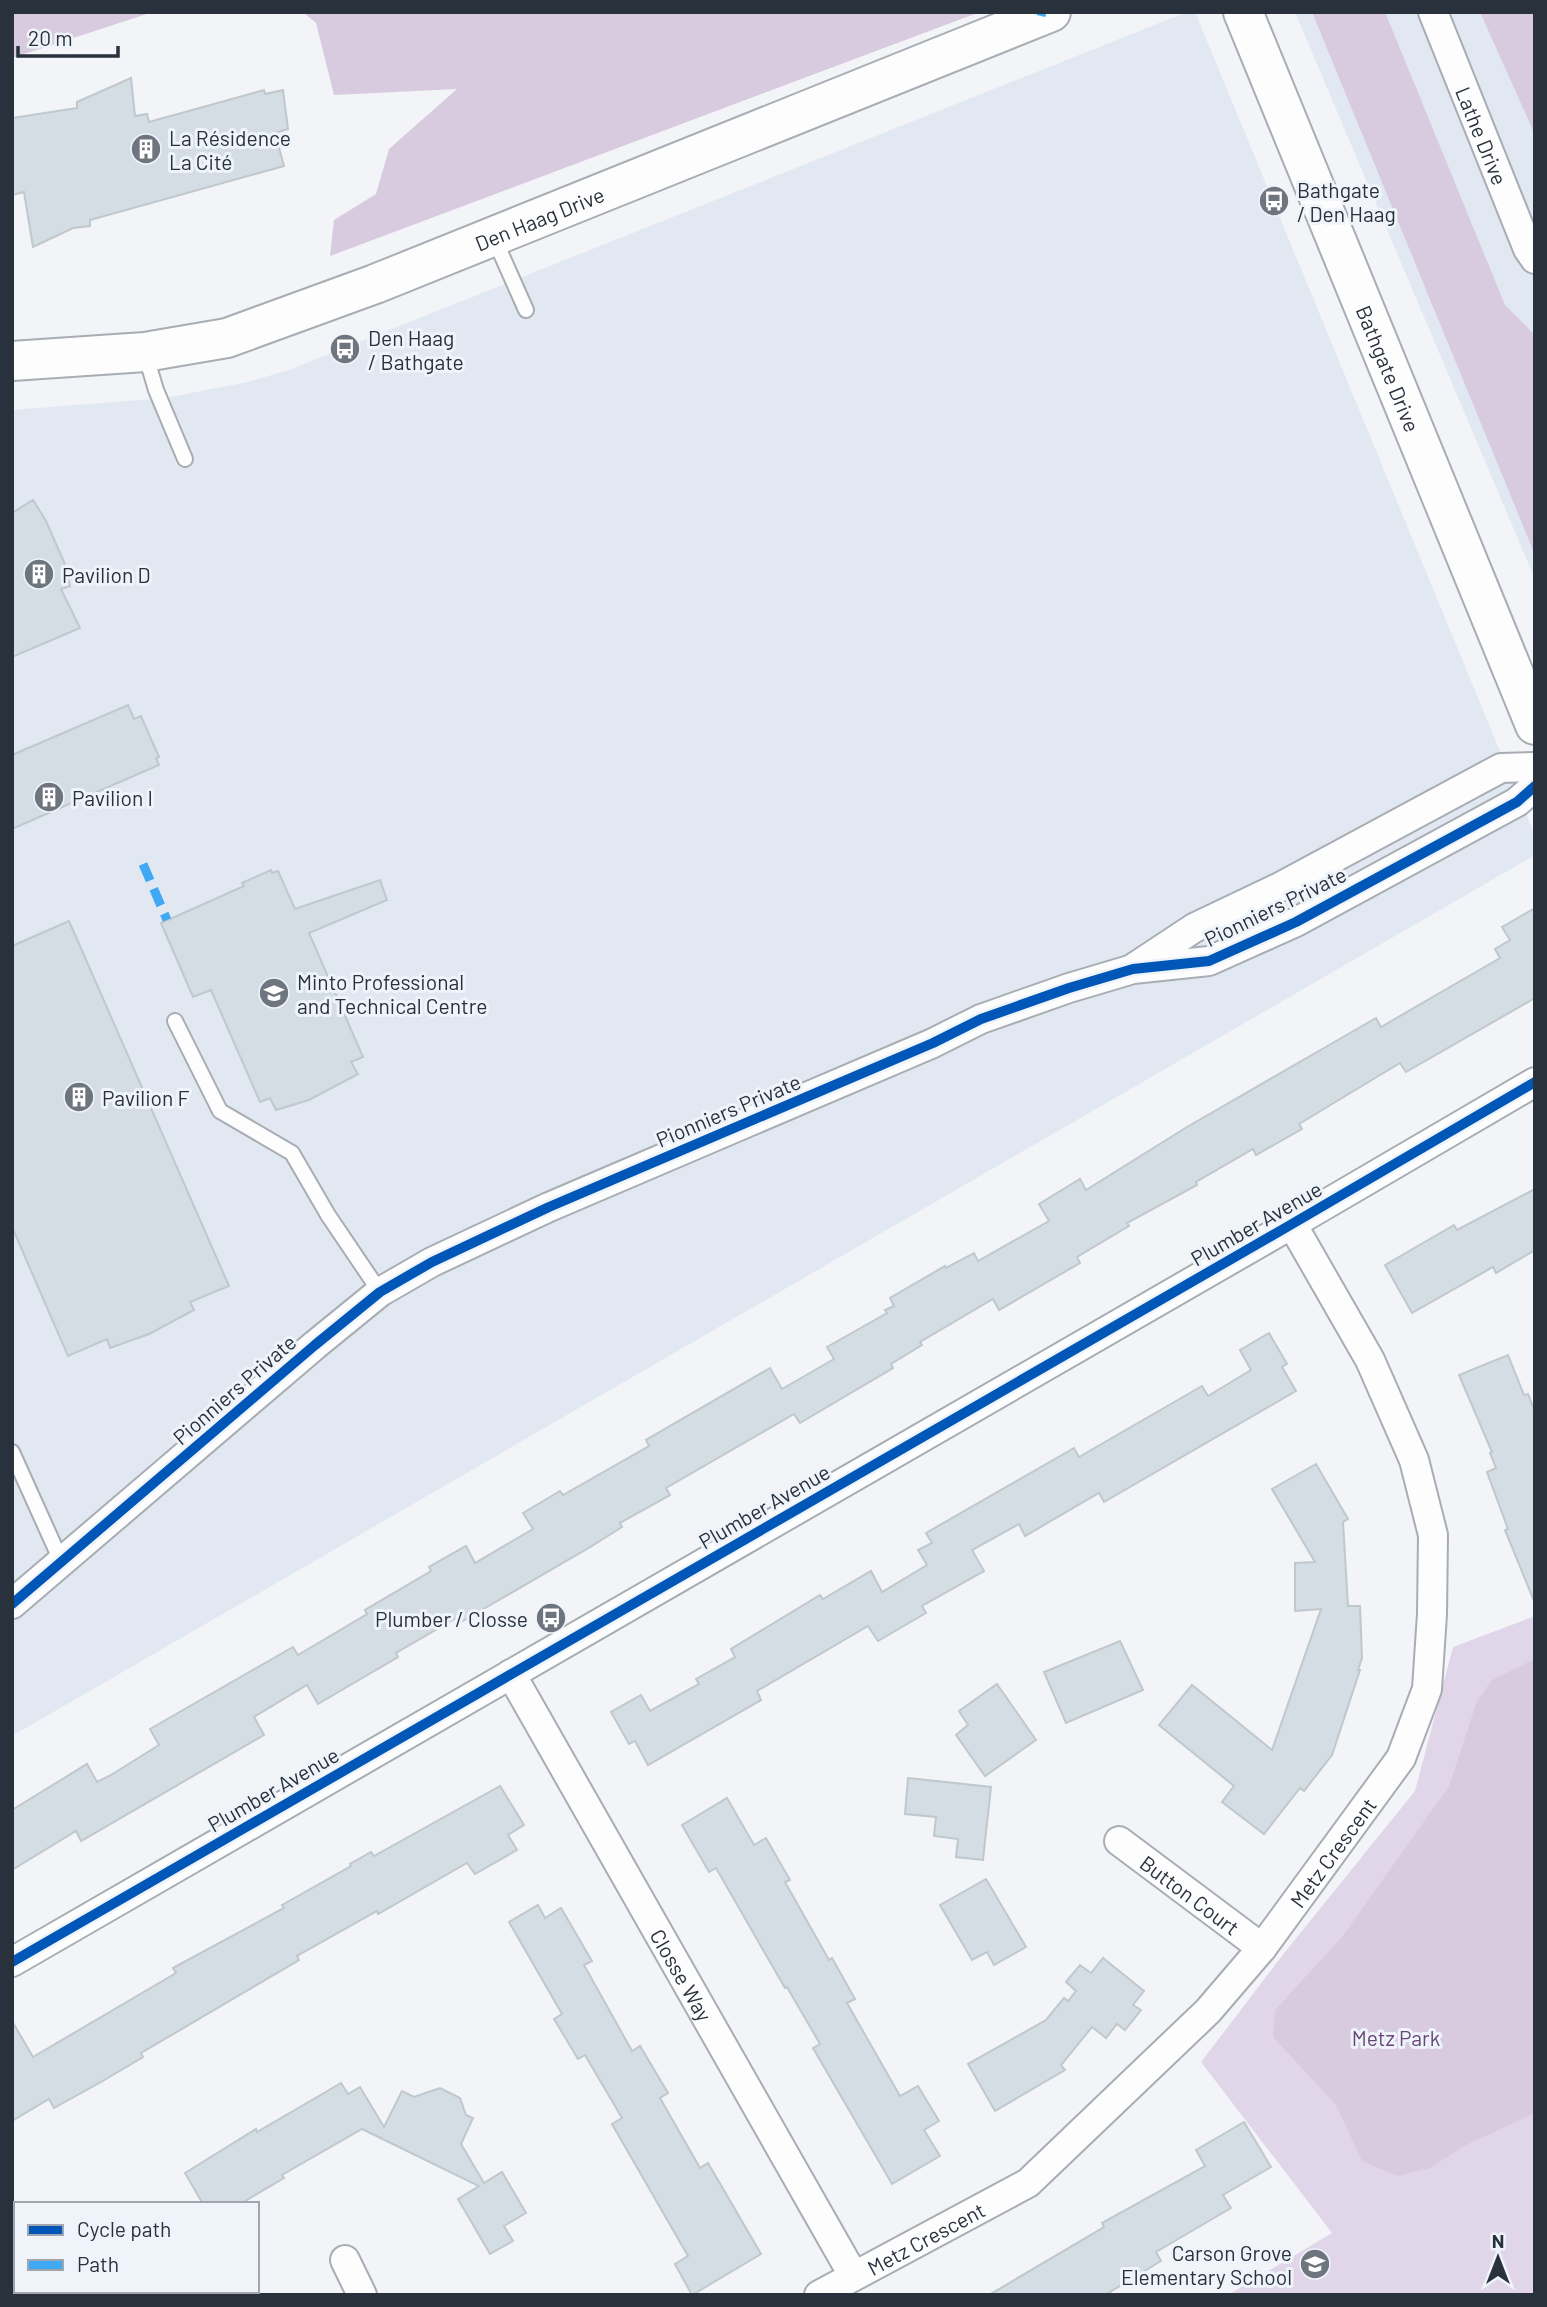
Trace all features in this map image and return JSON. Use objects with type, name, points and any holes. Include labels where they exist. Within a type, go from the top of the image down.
[{"type":"street","name":"Den Haag Drive","points":[[12,361],[145,352],[227,338],[364,289],[1051,12]]},
{"type":"street","name":"Bathgate Drive","points":[[1243,12],[1535,725]]},
{"type":"street","name":"Lathe Drive","points":[[1433,12],[1528,249],[1535,259]]},
{"type":"street","name":"Pionniers Private","points":[[1133,968],[1194,928],[1278,888],[1502,768],[1535,767]]},
{"type":"street","name":"Pionniers Private","points":[[12,1604],[380,1292],[476,1240],[933,1043],[981,1019],[1133,968],[1209,961],[1296,922],[1517,802],[1535,786]]},
{"type":"street","name":"Plumber Avenue","points":[[12,1962],[1535,1082]]},
{"type":"street","name":"Metz Crescent","points":[[819,2295],[1028,2183],[1208,2011],[1262,1948],[1401,1758],[1427,1689],[1432,1615],[1433,1535],[1414,1460],[1370,1360],[1292,1224]]},
{"type":"street","name":"Closse Way","points":[[510,1674],[853,2275]]},
{"type":"street","name":"Button Court","points":[[1119,1841],[1262,1948]]},
{"type":"street","points":[[345,2260],[362,2295]]},
{"type":"lane","points":[[493,236],[526,310]]},
{"type":"lane","points":[[145,352],[156,390],[185,459]]},
{"type":"lane","points":[[175,1021],[220,1111],[292,1153],[328,1215],[380,1292]]},
{"type":"lane","points":[[12,1452],[62,1563]]},
{"type":"shaded area","points":[[1187,12],[1195,12],[1535,836],[1535,855],[12,1736],[12,410],[165,398],[248,382],[289,370]]},
{"type":"shaded area","points":[[1295,12],[1535,12],[1535,578],[1529,565]]},
{"type":"green space","points":[[12,12],[153,12],[12,58]]},
{"type":"green space","points":[[303,12],[980,12],[330,256],[334,220],[376,194],[389,149],[457,89],[334,95],[316,23]]},
{"type":"green space","points":[[1312,12],[1385,12],[1505,305],[1535,335],[1535,555]]},
{"type":"green space","points":[[1480,12],[1535,12],[1535,135]]},
{"type":"green space","name":"Metz Park","points":[[1535,1616],[1535,2295],[1228,2295],[1332,2233],[1201,2062],[1285,1952],[1415,1791],[1453,1647]]},
{"type":"green space","name":"Metz Park","points":[[1535,1659],[1535,2113],[1466,2145],[1430,2168],[1397,2176],[1362,2161],[1336,2105],[1273,2037],[1275,2010],[1342,1937],[1449,1786],[1477,1701],[1492,1680]]},
{"type":"building","name":"La Résidence La Cité","points":[[131,78],[135,116],[147,114],[149,122],[264,90],[265,94],[283,90],[288,129],[275,133],[284,166],[90,220],[90,226],[73,228],[33,247],[24,192],[12,195],[12,118],[77,108],[77,102]]},
{"type":"building","name":"Pavilion D","points":[[33,500],[46,521],[64,562],[70,586],[61,589],[80,628],[12,657],[12,513]]},
{"type":"building","name":"Pavilion I","points":[[128,705],[134,719],[141,716],[159,757],[156,758],[159,765],[12,829],[12,755]]},
{"type":"building","name":"Minto Professional and Technical Centre","points":[[271,870],[272,873],[278,871],[295,909],[380,880],[387,900],[309,933],[363,1057],[351,1062],[358,1074],[309,1100],[276,1110],[270,1098],[260,1102],[211,990],[193,997],[161,923],[244,886],[242,883]]},
{"type":"building","points":[[1535,908],[1535,998],[1406,1072],[1400,1063],[1299,1124],[1302,1129],[1256,1155],[1253,1149],[1196,1182],[1197,1185],[1127,1223],[1129,1226],[1077,1257],[1080,1263],[999,1310],[993,1299],[920,1342],[922,1345],[891,1364],[893,1368],[800,1423],[794,1414],[666,1488],[670,1495],[620,1523],[622,1527],[592,1546],[461,1622],[458,1617],[396,1653],[398,1657],[318,1704],[307,1685],[254,1717],[264,1735],[81,1841],[76,1831],[12,1870],[12,1810],[87,1764],[97,1782],[111,1775],[159,1745],[150,1729],[293,1647],[298,1655],[367,1614],[365,1610],[431,1571],[429,1567],[466,1546],[475,1563],[533,1529],[523,1513],[560,1491],[563,1495],[649,1446],[646,1440],[770,1368],[782,1389],[834,1359],[827,1347],[887,1313],[885,1310],[894,1306],[890,1298],[945,1266],[946,1268],[974,1253],[978,1261],[1049,1221],[1039,1204],[1080,1179],[1086,1190],[1187,1127],[1376,1018],[1381,1027],[1500,958],[1495,949],[1510,940],[1502,927]]},
{"type":"building","name":"Pavilion F","points":[[69,921],[229,1286],[190,1302],[194,1310],[149,1334],[110,1348],[107,1339],[68,1356],[12,1227],[12,946]]},
{"type":"building","points":[[1535,1189],[1535,1250],[1496,1273],[1493,1267],[1412,1313],[1385,1265],[1454,1225],[1457,1230]]},
{"type":"building","points":[[1269,1333],[1287,1364],[1282,1367],[1296,1391],[1104,1502],[1099,1493],[1025,1536],[1019,1524],[972,1550],[984,1571],[922,1606],[926,1613],[878,1641],[868,1626],[757,1691],[761,1700],[648,1765],[635,1741],[629,1744],[611,1712],[641,1695],[650,1711],[699,1684],[696,1679],[735,1657],[731,1649],[820,1595],[823,1599],[871,1571],[882,1592],[927,1565],[918,1550],[932,1543],[926,1533],[1074,1448],[1079,1457],[1202,1386],[1208,1396],[1251,1370],[1240,1350]]},
{"type":"building","points":[[1508,1355],[1524,1395],[1528,1394],[1535,1412],[1534,1601],[1505,1530],[1508,1529],[1487,1472],[1496,1468],[1490,1453],[1492,1452],[1459,1375]]},
{"type":"building","points":[[1316,1464],[1348,1519],[1343,1522],[1348,1606],[1360,1606],[1362,1658],[1332,1755],[1304,1791],[1300,1788],[1264,1834],[1222,1802],[1234,1786],[1159,1725],[1192,1685],[1272,1750],[1321,1609],[1295,1611],[1295,1563],[1315,1562],[1272,1489]]},
{"type":"building","points":[[1120,1641],[1143,1690],[1066,1723],[1044,1672]]},
{"type":"building","points":[[997,1684],[1036,1740],[985,1776],[956,1735],[968,1725],[959,1711]]},
{"type":"building","points":[[908,1778],[991,1787],[983,1860],[956,1857],[958,1839],[934,1836],[936,1817],[905,1814]]},
{"type":"building","points":[[500,1786],[524,1825],[508,1835],[517,1850],[475,1874],[467,1863],[378,1914],[377,1911],[297,1956],[299,1960],[141,2053],[143,2057],[101,2082],[54,2108],[49,2099],[12,2121],[12,2021],[33,2057],[176,1973],[173,1968],[284,1908],[282,1905],[351,1866],[350,1864],[371,1852],[374,1856]]},
{"type":"building","points":[[727,1798],[754,1845],[766,1838],[790,1880],[785,1882],[829,1960],[832,1958],[855,1999],[847,2003],[900,2096],[918,2086],[939,2121],[924,2130],[940,2156],[892,2184],[813,2048],[820,2044],[787,1987],[785,1988],[716,1868],[709,1872],[682,1825]]},
{"type":"building","points":[[986,1879],[1026,1947],[994,1965],[987,1952],[972,1960],[940,1905]]},
{"type":"building","points":[[538,1905],[545,1918],[561,1908],[592,1961],[584,1965],[632,2051],[640,2046],[668,2093],[660,2098],[700,2168],[708,2163],[761,2254],[692,2295],[675,2264],[688,2256],[612,2124],[622,2118],[585,2055],[578,2059],[554,2019],[562,2014],[509,1922]]},
{"type":"building","points":[[1103,1958],[1144,1991],[1133,2005],[1141,2010],[1125,2030],[1117,2024],[1106,2038],[1092,2027],[1061,2065],[1065,2070],[995,2111],[968,2064],[1046,2020],[1064,1998],[1068,2001],[1076,1991],[1066,1982],[1080,1965],[1091,1973]]},
{"type":"building","points":[[341,2083],[348,2094],[360,2087],[384,2127],[402,2091],[414,2097],[440,2088],[460,2098],[466,2115],[473,2118],[461,2144],[484,2183],[502,2172],[526,2213],[504,2226],[513,2241],[490,2254],[458,2199],[479,2186],[362,2129],[282,2175],[284,2178],[243,2202],[202,2202],[185,2173],[256,2129],[257,2132]]},
{"type":"building","points":[[1244,2122],[1271,2167],[1223,2195],[1231,2208],[1156,2252],[1161,2261],[1105,2295],[989,2295],[1104,2227],[1102,2223],[1205,2166],[1196,2150]]},
{"type":"marked path","points":[[1041,16],[1042,12]]},
{"type":"marked path","points":[[143,864],[167,920]]},
{"type":"cycle path","points":[[12,1604],[380,1292],[432,1262],[549,1207],[933,1043],[981,1019],[1133,969],[1209,961],[1296,922],[1517,802],[1535,786]]},
{"type":"cycle path","points":[[12,1962],[1535,1082]]},
{"type":"place","name":"La Résidence La Cité","points":[[146,149]]},
{"type":"place","name":"Bathgate / Den Haag","points":[[1274,201]]},
{"type":"place","name":"Den Haag / Bathgate","points":[[345,349]]},
{"type":"place","name":"Pavilion D","points":[[39,574]]},
{"type":"place","name":"Pavilion I","points":[[49,797]]},
{"type":"place","name":"Minto Professional and Technical Centre","points":[[274,993]]},
{"type":"place","name":"Pavilion F","points":[[79,1097]]},
{"type":"place","name":"Plumber / Closse","points":[[551,1618]]},
{"type":"place","name":"Carson Grove Elementary School","points":[[1315,2264]]}]
